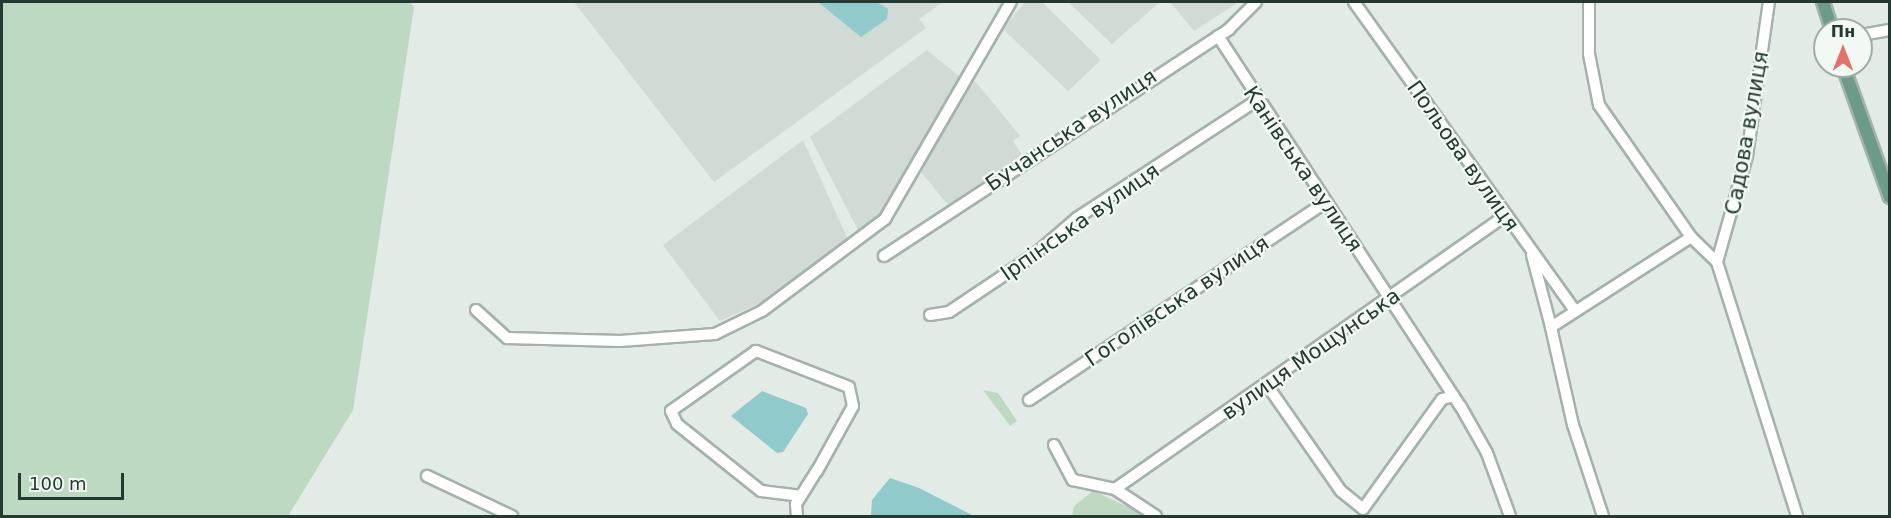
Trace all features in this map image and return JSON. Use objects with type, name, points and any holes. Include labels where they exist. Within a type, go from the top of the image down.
[{"type":"main road","points":[[1823,2],[1828,18]]},
{"type":"main road","points":[[1847,78],[1890,198]]},
{"type":"street","points":[[476,310],[507,338],[679,338],[738,324],[885,219],[1011,2]]},
{"type":"street","name":"Бучанська вулиця","points":[[884,256],[1165,66],[1218,36],[1256,2]]},
{"type":"street","name":"Польова вулиця","points":[[1354,2],[1504,217],[1574,309]]},
{"type":"street","points":[[1589,2],[1589,54],[1599,105],[1691,237],[1717,262],[1797,516]]},
{"type":"street","name":"Садова вулиця","points":[[1717,262],[1747,156],[1769,2]]},
{"type":"street","points":[[1873,33],[1890,30]]},
{"type":"street","name":"Канівська вулиця","points":[[1218,36],[1256,101],[1454,396],[1487,453],[1510,516]]},
{"type":"street","name":"Ірпінська вулиця","points":[[930,315],[949,312],[1034,255],[1077,218],[1256,101]]},
{"type":"street","name":"Гоголівська вулиця","points":[[1029,400],[1324,203]]},
{"type":"street","name":"вулиця Мощунська","points":[[1114,489],[1391,300],[1504,217]]},
{"type":"street","points":[[1551,327],[1574,309],[1644,273],[1691,237]]},
{"type":"street","points":[[1530,249],[1551,327],[1573,425],[1603,516]]},
{"type":"street","points":[[797,516],[798,500],[853,406],[849,387],[756,351],[671,411],[677,424],[761,491],[798,500]]},
{"type":"street","points":[[1267,385],[1341,491],[1360,513],[1442,399],[1454,396]]},
{"type":"street","points":[[1054,445],[1073,480],[1114,489],[1156,516]]},
{"type":"street","points":[[427,476],[512,516]]},
{"type":"shaded area","points":[[574,2],[943,2],[919,19],[926,28],[714,182]]},
{"type":"shaded area","points":[[1025,2],[1042,2],[1101,60],[1068,91],[1003,29]]},
{"type":"shaded area","points":[[1068,2],[1160,2],[1112,44]]},
{"type":"shaded area","points":[[1170,2],[1239,2],[1194,31]]},
{"type":"shaded area","points":[[927,50],[960,77],[896,198],[859,232],[810,137]]},
{"type":"shaded area","points":[[975,81],[1020,136],[1013,141],[1022,155],[948,205],[921,172],[949,110]]},
{"type":"shaded area","points":[[803,140],[849,242],[762,302],[720,321],[663,245]]},
{"type":"green space","points":[[2,2],[410,2],[414,7],[353,410],[288,516],[2,516]]},
{"type":"green space","points":[[983,390],[998,393],[1017,421],[1010,426]]},
{"type":"green space","points":[[1093,491],[1145,516],[1072,516],[1074,506]]},
{"type":"water","points":[[818,2],[877,2],[888,9],[887,19],[861,37]]},
{"type":"water","points":[[762,391],[806,408],[808,414],[783,452],[777,453],[731,416]]},
{"type":"water","points":[[890,478],[919,488],[974,516],[871,516],[872,500]]}]
